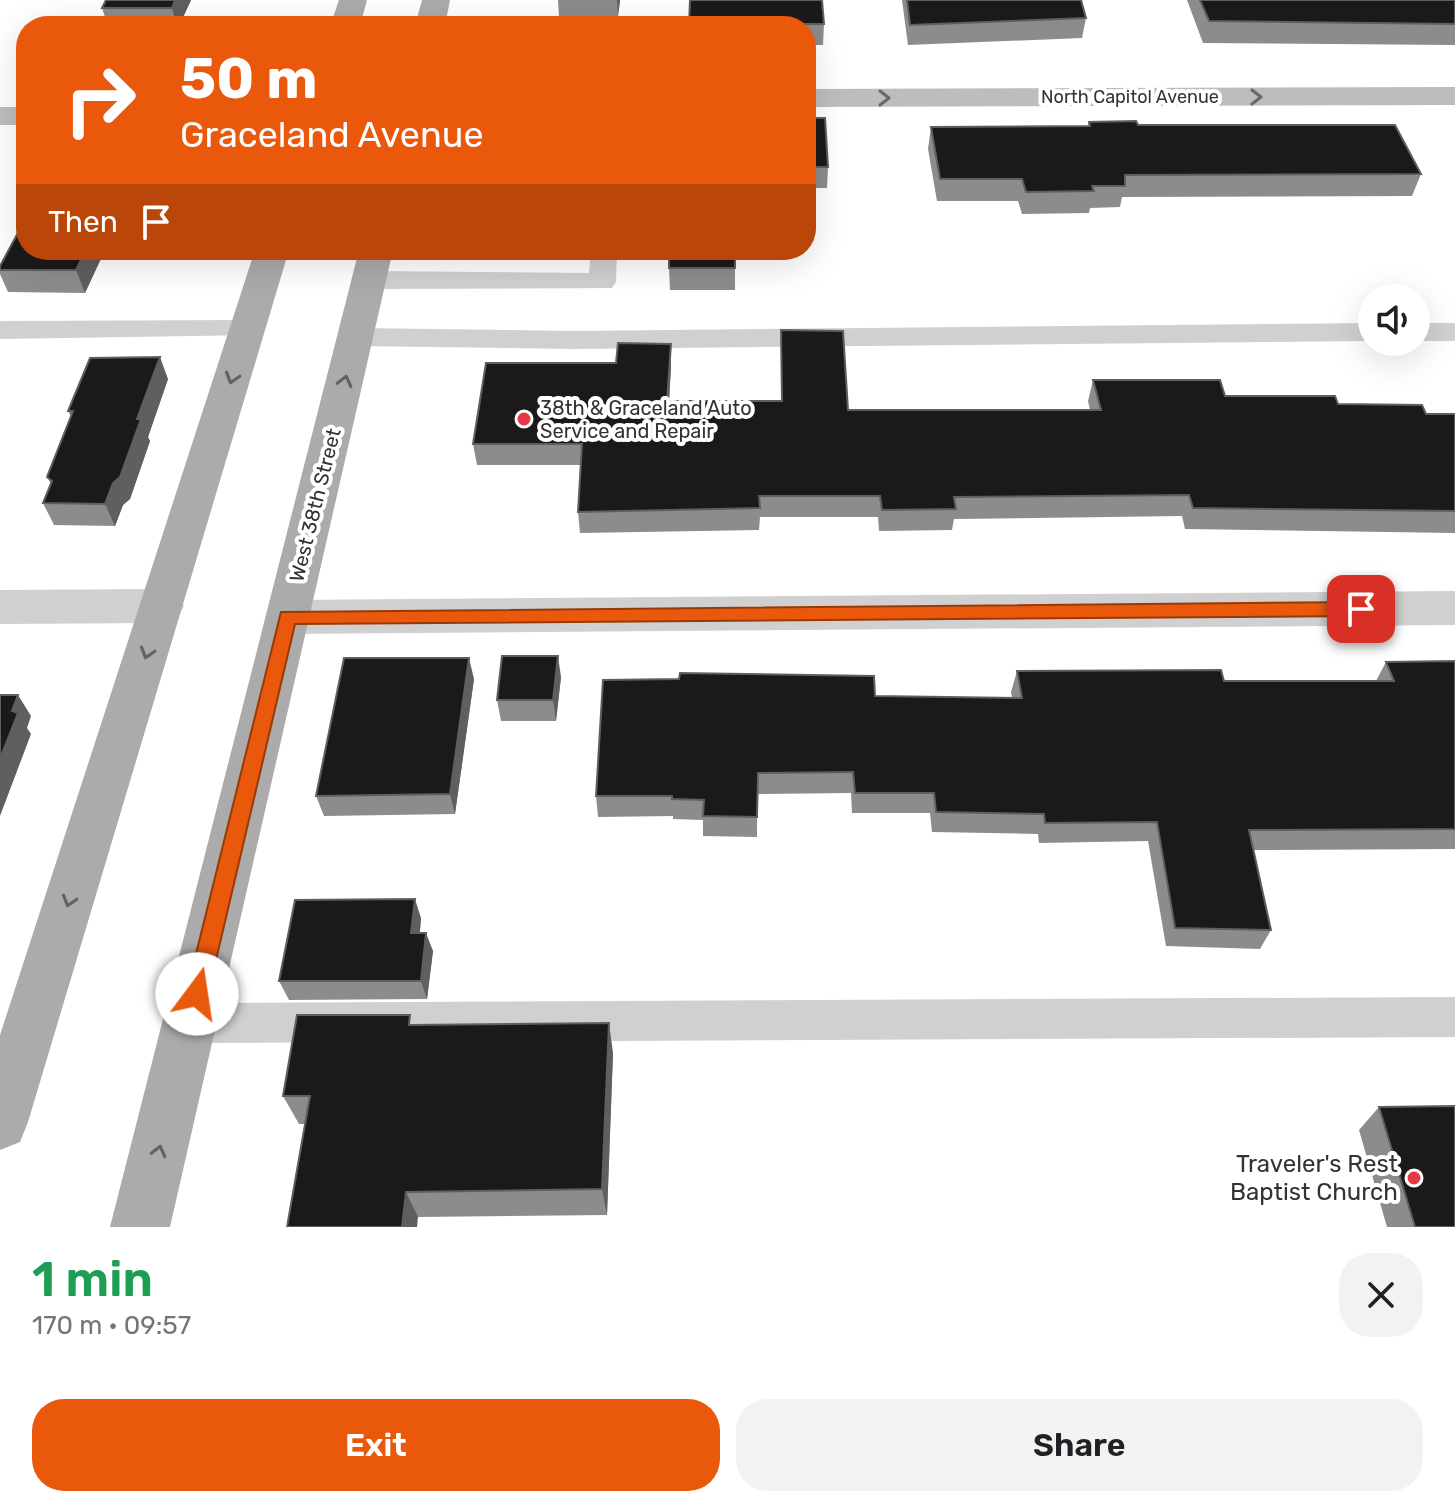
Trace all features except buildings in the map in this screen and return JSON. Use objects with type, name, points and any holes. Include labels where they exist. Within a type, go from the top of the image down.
[{"type":"main road","name":"North Capitol Avenue","points":[[816,98],[1455,96]]},
{"type":"main road","points":[[0,1122],[16,1016],[162,606],[269,260]]},
{"type":"main road","name":"West 38th Street","points":[[140,1227],[372,265]]},
{"type":"street","points":[[0,607],[162,606]]},
{"type":"street","points":[[288,617],[1455,608]]},
{"type":"lane","points":[[438,280],[442,260]]},
{"type":"lane","points":[[372,265],[438,280],[516,270],[602,282],[603,260]]},
{"type":"lane","points":[[0,330],[247,329]]},
{"type":"lane","points":[[355,337],[574,340],[1358,332]]},
{"type":"lane","points":[[1430,332],[1455,332]]},
{"type":"lane","points":[[190,1023],[1455,1017]]},
{"type":"place","name":"38th & Graceland Auto Service and Repair","points":[[524,419]]},
{"type":"place","name":"Traveler's Rest Baptist Church","points":[[1414,1178]]},
{"type":"route","points":[[197,994],[288,617],[1361,609]]}]
